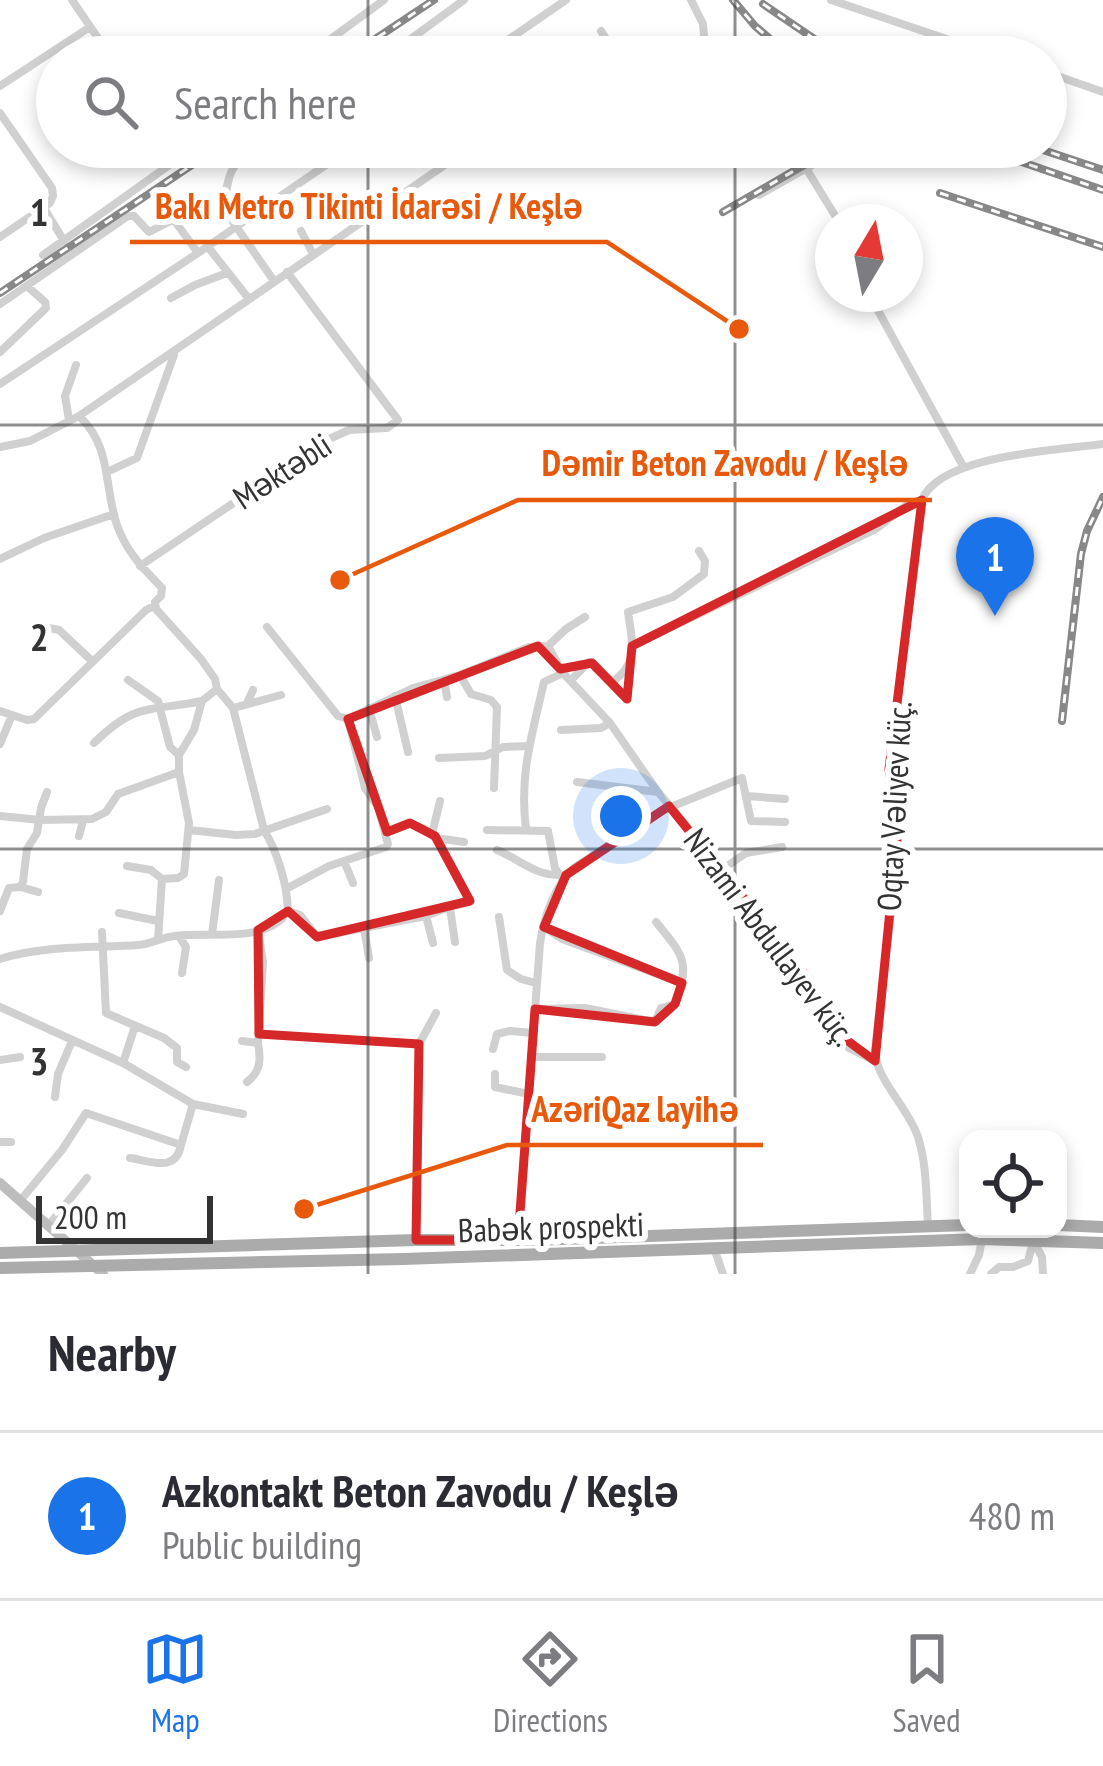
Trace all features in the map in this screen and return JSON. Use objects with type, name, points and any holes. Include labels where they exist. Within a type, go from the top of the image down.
[{"type":"main road","name":"Babək prospekti","points":[[0,1253],[959,1225]]},
{"type":"main road","points":[[1067,1226],[1103,1227]]},
{"type":"main road","name":"Babək prospekti","points":[[10,1270],[982,1239],[1103,1242]]},
{"type":"main road","points":[[477,1256],[412,1250],[514,1240]]},
{"type":"main road","points":[[281,1262],[384,1255],[392,1250],[334,1244]]},
{"type":"street","points":[[72,0],[97,36]]},
{"type":"street","points":[[335,36],[384,0]]},
{"type":"street","points":[[415,36],[464,0]]},
{"type":"street","points":[[514,36],[566,0]]},
{"type":"street","points":[[692,0],[704,36]]},
{"type":"street","points":[[831,0],[938,36]]},
{"type":"street","points":[[75,36],[90,26]]},
{"type":"street","points":[[602,31],[605,36]]},
{"type":"street","points":[[0,86],[36,62]]},
{"type":"street","points":[[1067,79],[1103,92]]},
{"type":"street","points":[[0,113],[36,165]]},
{"type":"street","points":[[0,237],[52,200],[52,188],[38,168]]},
{"type":"street","points":[[43,255],[165,168]]},
{"type":"street","points":[[232,168],[224,209],[274,281]]},
{"type":"street","points":[[0,383],[322,168]]},
{"type":"street","points":[[0,447],[30,441],[74,418],[440,168]]},
{"type":"street","points":[[759,195],[805,168],[828,204]]},
{"type":"street","points":[[0,304],[128,216],[134,216],[149,232],[198,207],[224,209]]},
{"type":"street","points":[[44,208],[64,241]]},
{"type":"street","points":[[174,220],[248,299]]},
{"type":"street","points":[[301,231],[313,254]]},
{"type":"street","name":"Məktəbli","points":[[140,566],[336,435],[387,428],[398,420],[287,272]]},
{"type":"street","points":[[171,298],[227,273]]},
{"type":"street","points":[[0,352],[46,308],[27,286]]},
{"type":"street","points":[[878,312],[963,466]]},
{"type":"street","points":[[107,472],[137,458],[175,352]]},
{"type":"street","points":[[0,712],[34,725],[161,596],[162,588],[128,551],[94,435],[74,418],[65,396],[76,365]]},
{"type":"street","points":[[632,646],[874,530],[912,501],[922,500],[932,484],[963,466],[1103,444]]},
{"type":"street","name":"Oqtay Vəliyev küç.","points":[[875,1061],[897,858],[889,769],[922,500]]},
{"type":"street","points":[[0,559],[114,514]]},
{"type":"street","points":[[526,830],[522,790],[527,746],[544,682],[567,676],[589,662],[615,682],[628,670],[630,610],[666,601],[704,574],[705,561],[699,551]]},
{"type":"street","points":[[0,959],[33,950],[145,944],[178,935],[259,930],[280,922],[288,911],[286,889],[264,830],[233,708],[201,658],[154,606]]},
{"type":"street","points":[[267,627],[338,716],[348,718],[422,684],[460,675],[529,647],[548,646],[585,617]]},
{"type":"street","points":[[33,625],[59,630],[92,661]]},
{"type":"street","name":"Nizami Abdullayev küç.","points":[[548,646],[807,977],[833,1030],[849,1048],[875,1061]]},
{"type":"street","points":[[460,675],[471,694],[497,707],[494,788]]},
{"type":"street","points":[[128,680],[160,705],[170,747],[179,755]]},
{"type":"street","points":[[445,680],[447,697]]},
{"type":"street","points":[[94,743],[133,713],[202,701],[218,689]]},
{"type":"street","points":[[248,704],[253,690]]},
{"type":"street","points":[[233,708],[281,694]]},
{"type":"street","points":[[394,696],[408,752]]},
{"type":"street","points":[[127,866],[152,870],[162,879],[184,874],[189,830],[179,755],[194,730],[202,701]]},
{"type":"street","points":[[369,708],[376,736]]},
{"type":"street","points":[[0,743],[12,715]]},
{"type":"street","points":[[286,889],[388,844],[378,806],[364,788],[348,718]]},
{"type":"street","points":[[561,730],[602,728],[610,723]]},
{"type":"street","points":[[439,758],[485,756],[509,746],[527,746]]},
{"type":"street","points":[[0,816],[82,821],[106,812],[118,794],[179,772]]},
{"type":"street","points":[[670,807],[742,778],[751,821],[785,823]]},
{"type":"street","points":[[578,782],[658,792]]},
{"type":"street","points":[[20,887],[47,792]]},
{"type":"street","points":[[746,796],[785,799]]},
{"type":"street","points":[[288,911],[306,920],[318,935],[426,916],[469,899],[434,836],[440,801]]},
{"type":"street","name":"Nizami Abdullayev küç.","points":[[561,877],[670,807]]},
{"type":"street","points":[[189,830],[236,835],[327,809]]},
{"type":"street","points":[[79,836],[82,821]]},
{"type":"street","points":[[387,832],[409,824],[434,836],[464,842]]},
{"type":"street","points":[[488,830],[549,832],[561,877],[544,927],[536,983],[514,1240]]},
{"type":"street","points":[[723,869],[746,854],[782,847]]},
{"type":"street","points":[[497,850],[532,870],[561,877]]},
{"type":"street","points":[[344,861],[353,883]]},
{"type":"street","points":[[158,940],[162,879]]},
{"type":"street","points":[[212,934],[220,880]]},
{"type":"street","points":[[0,911],[9,889],[38,892]]},
{"type":"street","points":[[450,908],[455,942]]},
{"type":"street","points":[[118,913],[158,921]]},
{"type":"street","points":[[426,916],[433,943]]},
{"type":"street","points":[[499,917],[507,970],[536,983]]},
{"type":"street","points":[[535,1010],[585,1008],[655,1022],[661,1008],[675,1004],[684,958],[656,922]]},
{"type":"street","points":[[544,927],[562,939],[682,983]]},
{"type":"street","points":[[364,928],[369,958]]},
{"type":"street","points":[[247,1082],[258,1072],[263,962],[259,930]]},
{"type":"street","points":[[102,932],[106,1013],[173,1045],[179,1054],[177,1062],[186,1067]]},
{"type":"street","points":[[178,935],[186,947],[182,973]]},
{"type":"street","points":[[0,1006],[122,1063],[194,1104],[243,1114]]},
{"type":"street","points":[[416,1240],[419,1044],[436,1013]]},
{"type":"street","points":[[122,1063],[135,1026]]},
{"type":"street","points":[[493,1049],[502,1031],[533,1033]]},
{"type":"street","points":[[55,1097],[58,1074],[72,1041]]},
{"type":"street","points":[[242,1041],[419,1044]]},
{"type":"street","points":[[0,1060],[20,1057]]},
{"type":"street","points":[[531,1057],[602,1057]]},
{"type":"street","points":[[875,1061],[917,1136],[928,1225]]},
{"type":"street","points":[[495,1074],[495,1087],[529,1094]]},
{"type":"street","points":[[130,1158],[175,1161],[194,1104]]},
{"type":"street","points":[[73,1108],[181,1144]]},
{"type":"street","points":[[24,1204],[86,1113]]},
{"type":"street","points":[[48,1226],[87,1178]]},
{"type":"street","points":[[0,1183],[98,1270]]},
{"type":"street","points":[[22,1253],[43,1248],[48,1241],[24,1204]]},
{"type":"street","points":[[970,1274],[982,1239]]},
{"type":"street","points":[[991,1274],[994,1268],[1013,1268],[1028,1261],[1034,1240]]},
{"type":"street","points":[[1034,1240],[1043,1274]]},
{"type":"street","points":[[714,1248],[723,1274]]},
{"type":"street","points":[[120,1274],[140,1264]]},
{"type":"highlighted area","points":[[922,500],[889,769],[898,830],[875,1061],[833,1030],[807,977],[669,806],[566,875],[544,927],[682,983],[675,1004],[655,1022],[535,1009],[518,1240],[416,1240],[419,1044],[259,1034],[258,930],[288,911],[317,937],[470,901],[435,836],[410,823],[387,832],[348,719],[538,646],[560,669],[592,663],[627,699],[632,646]]},
{"type":"railway","points":[[380,36],[434,0]]},
{"type":"railway","points":[[733,0],[767,36]]},
{"type":"railway","points":[[763,4],[810,36]]},
{"type":"railway","points":[[1067,158],[1103,170]]},
{"type":"railway","points":[[0,293],[188,168]]},
{"type":"railway","points":[[723,212],[799,168]]},
{"type":"railway","points":[[1039,168],[1103,190]]},
{"type":"railway","points":[[940,193],[1103,247]]},
{"type":"railway","points":[[1062,721],[1081,554],[1103,497]]},
{"type":"place","name":"Bakı Metro Tikinti İdarəsi / Keşlə","points":[[739,329]]},
{"type":"place","name":"Dəmir Beton Zavodu / Keşlə","points":[[340,580]]},
{"type":"place","name":"Azkontakt Beton Zavodu / Keşlə","points":[[995,616]]},
{"type":"place","name":"AzəriQaz layihə","points":[[304,1209]]}]
